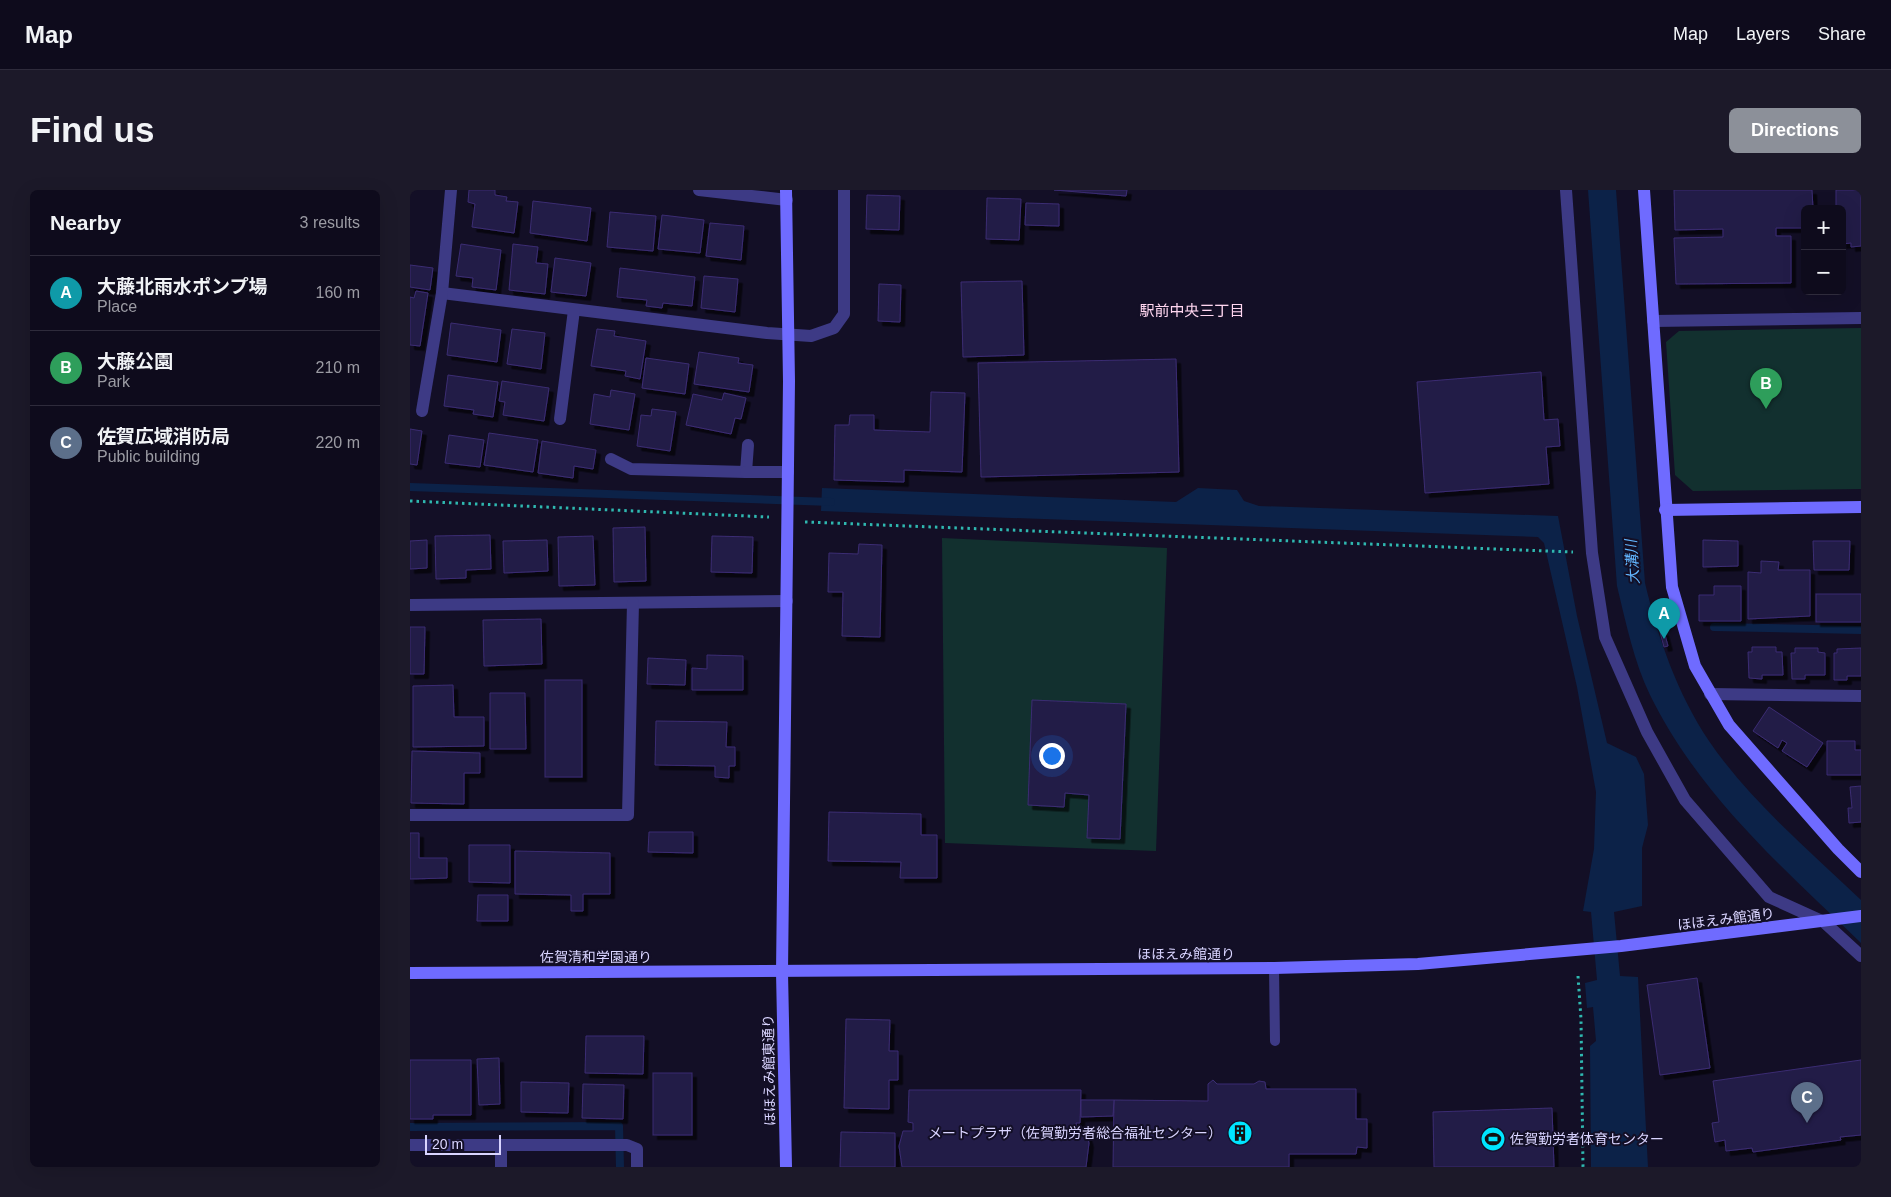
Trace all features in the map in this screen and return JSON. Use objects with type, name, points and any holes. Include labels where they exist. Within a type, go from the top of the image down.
[{"type":"street","points":[[422,411],[442,293],[451,190]]},
{"type":"street","points":[[699,190],[786,195]]},
{"type":"street","points":[[442,293],[574,310],[811,336],[834,328],[844,314],[844,190]]},
{"type":"street","points":[[1566,190],[1592,553],[1605,637],[1647,732],[1686,800],[1769,897],[1829,921],[1861,956]]},
{"type":"street","points":[[1644,190],[1672,587],[1695,666],[1729,725],[1838,850],[1861,872]]},
{"type":"street","name":"ほほえみ館東通り","points":[[786,195],[789,334],[782,972],[786,1167]]},
{"type":"street","points":[[560,419],[574,310]]},
{"type":"street","points":[[1653,321],[1861,318]]},
{"type":"street","points":[[746,472],[748,445]]},
{"type":"street","points":[[611,459],[631,469],[746,472],[788,478]]},
{"type":"street","points":[[1666,510],[1861,507]]},
{"type":"street","points":[[410,605],[787,601]]},
{"type":"street","points":[[410,815],[628,815],[633,603]]},
{"type":"street","points":[[1710,694],[1861,696]]},
{"type":"street","name":"ほほえみ館通り","points":[[782,972],[1274,968],[1418,964],[1590,950],[1861,916]]},
{"type":"street","name":"佐賀清和学園通り","points":[[410,973],[782,972]]},
{"type":"street","points":[[410,1145],[626,1145],[637,1149],[637,1167]]},
{"type":"street","points":[[501,1145],[501,1167]]},
{"type":"lane","points":[[1274,968],[1275,1041]]},
{"type":"path","points":[[410,501],[765,516],[788,520],[1531,548],[1592,553]]},
{"type":"path","points":[[1578,976],[1581,1019],[1583,1167]]},
{"type":"green space","points":[[1861,328],[1861,489],[1693,491],[1675,475],[1666,342],[1679,331]]},
{"type":"green space","points":[[942,538],[1167,548],[1156,851],[945,843]]},
{"type":"water","name":"大溝川","points":[[1588,190],[1616,190],[1645,583],[1670,665],[1687,704],[1709,741],[1725,763],[1761,804],[1861,900],[1861,943],[1773,858],[1718,798],[1670,731],[1650,695],[1639,669],[1617,586]]},
{"type":"water","points":[[822,488],[1176,502],[1198,488],[1237,490],[1244,501],[1259,506],[1558,516],[1577,616],[1607,743],[1636,757],[1644,774],[1648,825],[1642,848],[1642,906],[1614,912],[1620,976],[1638,977],[1648,1167],[1591,1167],[1590,1046],[1596,1041],[1593,1007],[1587,1008],[1585,983],[1597,980],[1591,912],[1583,911],[1594,849],[1596,792],[1577,687],[1544,543],[1538,537],[821,511]]},
{"type":"building","points":[[469,190],[495,190],[495,195],[507,197],[506,201],[518,202],[514,233],[472,227],[475,204],[468,202]]},
{"type":"building","points":[[1054,190],[1127,190],[1126,196]]},
{"type":"building","points":[[1674,190],[1812,190],[1813,205],[1801,205],[1801,228],[1776,228],[1776,236],[1791,236],[1791,283],[1676,284],[1674,238],[1723,237],[1723,229],[1675,230]]},
{"type":"building","points":[[1836,190],[1861,190],[1861,246],[1851,247],[1851,243],[1846,244],[1846,205],[1836,205]]},
{"type":"building","points":[[867,195],[900,196],[899,230],[866,229]]},
{"type":"building","points":[[987,198],[1021,199],[1019,240],[986,239]]},
{"type":"building","points":[[533,201],[591,208],[587,241],[530,233]]},
{"type":"building","points":[[1026,203],[1059,204],[1059,226],[1025,225]]},
{"type":"building","points":[[610,212],[656,216],[653,251],[607,247]]},
{"type":"building","points":[[662,215],[704,220],[700,253],[658,249]]},
{"type":"building","points":[[710,223],[744,226],[741,260],[706,256]]},
{"type":"building","points":[[461,244],[501,250],[496,290],[472,287],[473,278],[456,276]]},
{"type":"building","points":[[513,244],[538,247],[536,263],[548,264],[545,294],[509,290]]},
{"type":"building","points":[[555,258],[591,263],[586,296],[551,292]]},
{"type":"building","points":[[410,265],[433,268],[430,290],[410,287]]},
{"type":"building","points":[[620,268],[695,277],[692,306],[663,303],[662,308],[646,306],[647,300],[617,297]]},
{"type":"building","points":[[704,276],[738,279],[735,312],[701,308]]},
{"type":"building","points":[[1022,281],[1024,355],[963,357],[961,282]]},
{"type":"building","points":[[879,284],[901,285],[900,322],[878,321]]},
{"type":"building","points":[[416,291],[428,293],[420,346],[410,345],[410,297],[414,298]]},
{"type":"building","points":[[451,323],[501,330],[497,362],[447,355]]},
{"type":"building","points":[[512,329],[545,333],[541,369],[507,364]]},
{"type":"building","points":[[597,329],[615,331],[614,336],[646,341],[640,379],[625,376],[626,371],[591,366]]},
{"type":"building","points":[[699,352],[739,358],[738,363],[753,365],[749,392],[694,384]]},
{"type":"building","points":[[646,358],[689,364],[685,394],[642,388]]},
{"type":"building","points":[[1176,359],[1179,472],[981,477],[978,363]]},
{"type":"building","points":[[1541,372],[1544,420],[1558,419],[1560,446],[1546,447],[1549,484],[1425,493],[1417,382]]},
{"type":"building","points":[[448,375],[498,382],[493,417],[473,414],[474,410],[444,406]]},
{"type":"building","points":[[502,381],[549,388],[544,421],[503,415],[505,402],[499,401]]},
{"type":"building","points":[[611,390],[635,394],[629,430],[590,424],[594,394],[610,397]]},
{"type":"building","points":[[931,392],[965,393],[962,472],[904,470],[904,482],[834,480],[835,425],[849,425],[850,415],[874,415],[874,430],[930,432]]},
{"type":"building","points":[[724,393],[746,398],[741,419],[735,418],[731,434],[686,425],[693,394],[722,400]]},
{"type":"building","points":[[652,409],[676,412],[670,451],[637,446],[641,415],[651,416]]},
{"type":"building","points":[[410,429],[422,431],[417,465],[410,464]]},
{"type":"building","points":[[489,433],[538,440],[533,472],[484,465]]},
{"type":"building","points":[[449,435],[484,440],[480,467],[445,463]]},
{"type":"building","points":[[542,441],[596,450],[593,469],[574,466],[573,478],[538,473]]},
{"type":"building","points":[[645,527],[646,581],[614,582],[613,528]]},
{"type":"building","points":[[490,535],[491,569],[466,570],[466,578],[436,579],[435,536]]},
{"type":"building","points":[[593,536],[595,585],[559,586],[558,537]]},
{"type":"building","points":[[712,536],[753,537],[752,573],[711,572]]},
{"type":"building","points":[[427,540],[427,568],[410,569],[410,541]]},
{"type":"building","points":[[547,540],[548,571],[504,573],[503,541]]},
{"type":"building","points":[[1703,540],[1738,541],[1738,566],[1703,567]]},
{"type":"building","points":[[1813,541],[1850,541],[1849,570],[1814,570]]},
{"type":"building","points":[[859,544],[882,545],[880,637],[842,636],[843,592],[828,592],[829,553],[858,554]]},
{"type":"building","points":[[1761,561],[1779,562],[1778,570],[1810,570],[1810,616],[1748,619],[1748,572],[1761,573]]},
{"type":"building","points":[[1714,586],[1741,586],[1741,621],[1699,621],[1699,595],[1714,595]]},
{"type":"building","points":[[1816,594],[1861,594],[1861,622],[1816,622]]},
{"type":"building","points":[[541,619],[542,664],[484,666],[483,620]]},
{"type":"building","points":[[410,627],[425,627],[424,674],[410,674]]},
{"type":"building","points":[[1664,631],[1668,646],[1664,647],[1660,632]]},
{"type":"building","points":[[1752,647],[1776,647],[1776,652],[1782,652],[1783,675],[1762,675],[1762,679],[1749,678],[1748,652],[1752,652]]},
{"type":"building","points":[[1795,648],[1818,648],[1818,652],[1825,653],[1825,675],[1805,675],[1805,679],[1792,679],[1791,653],[1795,653]]},
{"type":"building","points":[[1861,648],[1861,676],[1847,676],[1847,680],[1834,680],[1834,653],[1837,653],[1837,649]]},
{"type":"building","points":[[707,655],[743,656],[743,690],[692,690],[692,668],[707,669]]},
{"type":"building","points":[[648,658],[686,660],[685,685],[647,684]]},
{"type":"building","points":[[545,680],[582,680],[582,777],[545,777]]},
{"type":"building","points":[[453,685],[454,717],[484,717],[484,746],[413,747],[413,686]]},
{"type":"building","points":[[490,693],[525,693],[526,749],[490,749]]},
{"type":"building","points":[[1032,700],[1126,704],[1120,839],[1087,838],[1089,795],[1065,793],[1064,807],[1028,805]]},
{"type":"building","points":[[1769,707],[1823,743],[1807,767],[1782,751],[1787,743],[1782,740],[1778,748],[1753,731]]},
{"type":"building","points":[[656,721],[727,722],[726,747],[735,747],[735,766],[729,766],[729,778],[715,777],[715,766],[655,765]]},
{"type":"building","points":[[1827,741],[1855,741],[1855,750],[1861,750],[1861,775],[1827,775]]},
{"type":"building","points":[[412,751],[480,753],[480,773],[464,773],[464,804],[411,803]]},
{"type":"building","points":[[1861,786],[1861,822],[1849,823],[1848,808],[1852,808],[1850,787]]},
{"type":"building","points":[[829,812],[921,814],[921,835],[937,835],[937,878],[900,878],[901,862],[828,861]]},
{"type":"building","points":[[649,832],[693,832],[693,853],[648,852]]},
{"type":"building","points":[[410,833],[419,833],[419,858],[447,858],[447,878],[410,879]]},
{"type":"building","points":[[469,845],[510,845],[510,883],[469,882]]},
{"type":"building","points":[[515,851],[610,853],[610,894],[583,894],[583,911],[571,911],[571,895],[515,894]]},
{"type":"building","points":[[478,895],[508,895],[508,921],[477,921]]},
{"type":"building","points":[[1697,978],[1710,1068],[1660,1075],[1647,985]]},
{"type":"building","points":[[846,1019],[890,1020],[889,1051],[898,1051],[898,1080],[889,1080],[889,1109],[844,1108]]},
{"type":"building","points":[[586,1036],[644,1036],[643,1074],[585,1073]]},
{"type":"building","points":[[499,1058],[500,1104],[479,1105],[477,1059]]},
{"type":"building","points":[[410,1060],[471,1060],[471,1115],[433,1115],[433,1119],[410,1119]]},
{"type":"building","points":[[1861,1060],[1861,1135],[1840,1137],[1841,1140],[1753,1152],[1752,1148],[1726,1151],[1725,1140],[1715,1142],[1712,1123],[1719,1122],[1713,1081]]},
{"type":"building","points":[[653,1073],[692,1073],[692,1135],[653,1135]]},
{"type":"building","name":"メートプラザ（佐賀勤労者総合福祉センター）","points":[[1213,1080],[1217,1084],[1254,1084],[1259,1081],[1265,1082],[1266,1089],[1356,1089],[1356,1119],[1367,1119],[1367,1148],[1357,1147],[1356,1154],[1289,1154],[1289,1167],[1113,1167],[1114,1100],[1208,1101],[1208,1084]]},
{"type":"building","points":[[521,1082],[569,1083],[568,1113],[521,1112]]},
{"type":"building","points":[[583,1084],[624,1085],[623,1119],[582,1118]]},
{"type":"building","points":[[909,1090],[1081,1090],[1080,1123],[1076,1123],[1077,1131],[1086,1131],[1089,1143],[1086,1167],[902,1167],[899,1146],[903,1131],[913,1131],[913,1123],[908,1122]]},
{"type":"building","points":[[1081,1100],[1114,1100],[1113,1116],[1081,1117]]},
{"type":"building","name":"佐賀勤労者体育センター","points":[[1552,1108],[1554,1167],[1434,1167],[1433,1112]]},
{"type":"building","points":[[841,1132],[895,1133],[895,1167],[840,1167]]},
{"type":"waterway","points":[[410,487],[831,502]]},
{"type":"waterway","points":[[1714,627],[1861,630]]},
{"type":"waterway","points":[[410,1127],[619,1126],[620,1167]]},
{"type":"place","name":"大藤公園","points":[[1766,409]]},
{"type":"place","name":"大藤北雨水ポンプ場","points":[[1664,639]]},
{"type":"place","name":"佐賀広域消防局","points":[[1807,1123]]},
{"type":"place","name":"メートプラザ（佐賀勤労者総合福祉センター）","points":[[1240,1133]]},
{"type":"place","name":"佐賀勤労者体育センター","points":[[1493,1139]]},
{"type":"district","name":"駅前中央三丁目","points":[[1192,310]]}]
